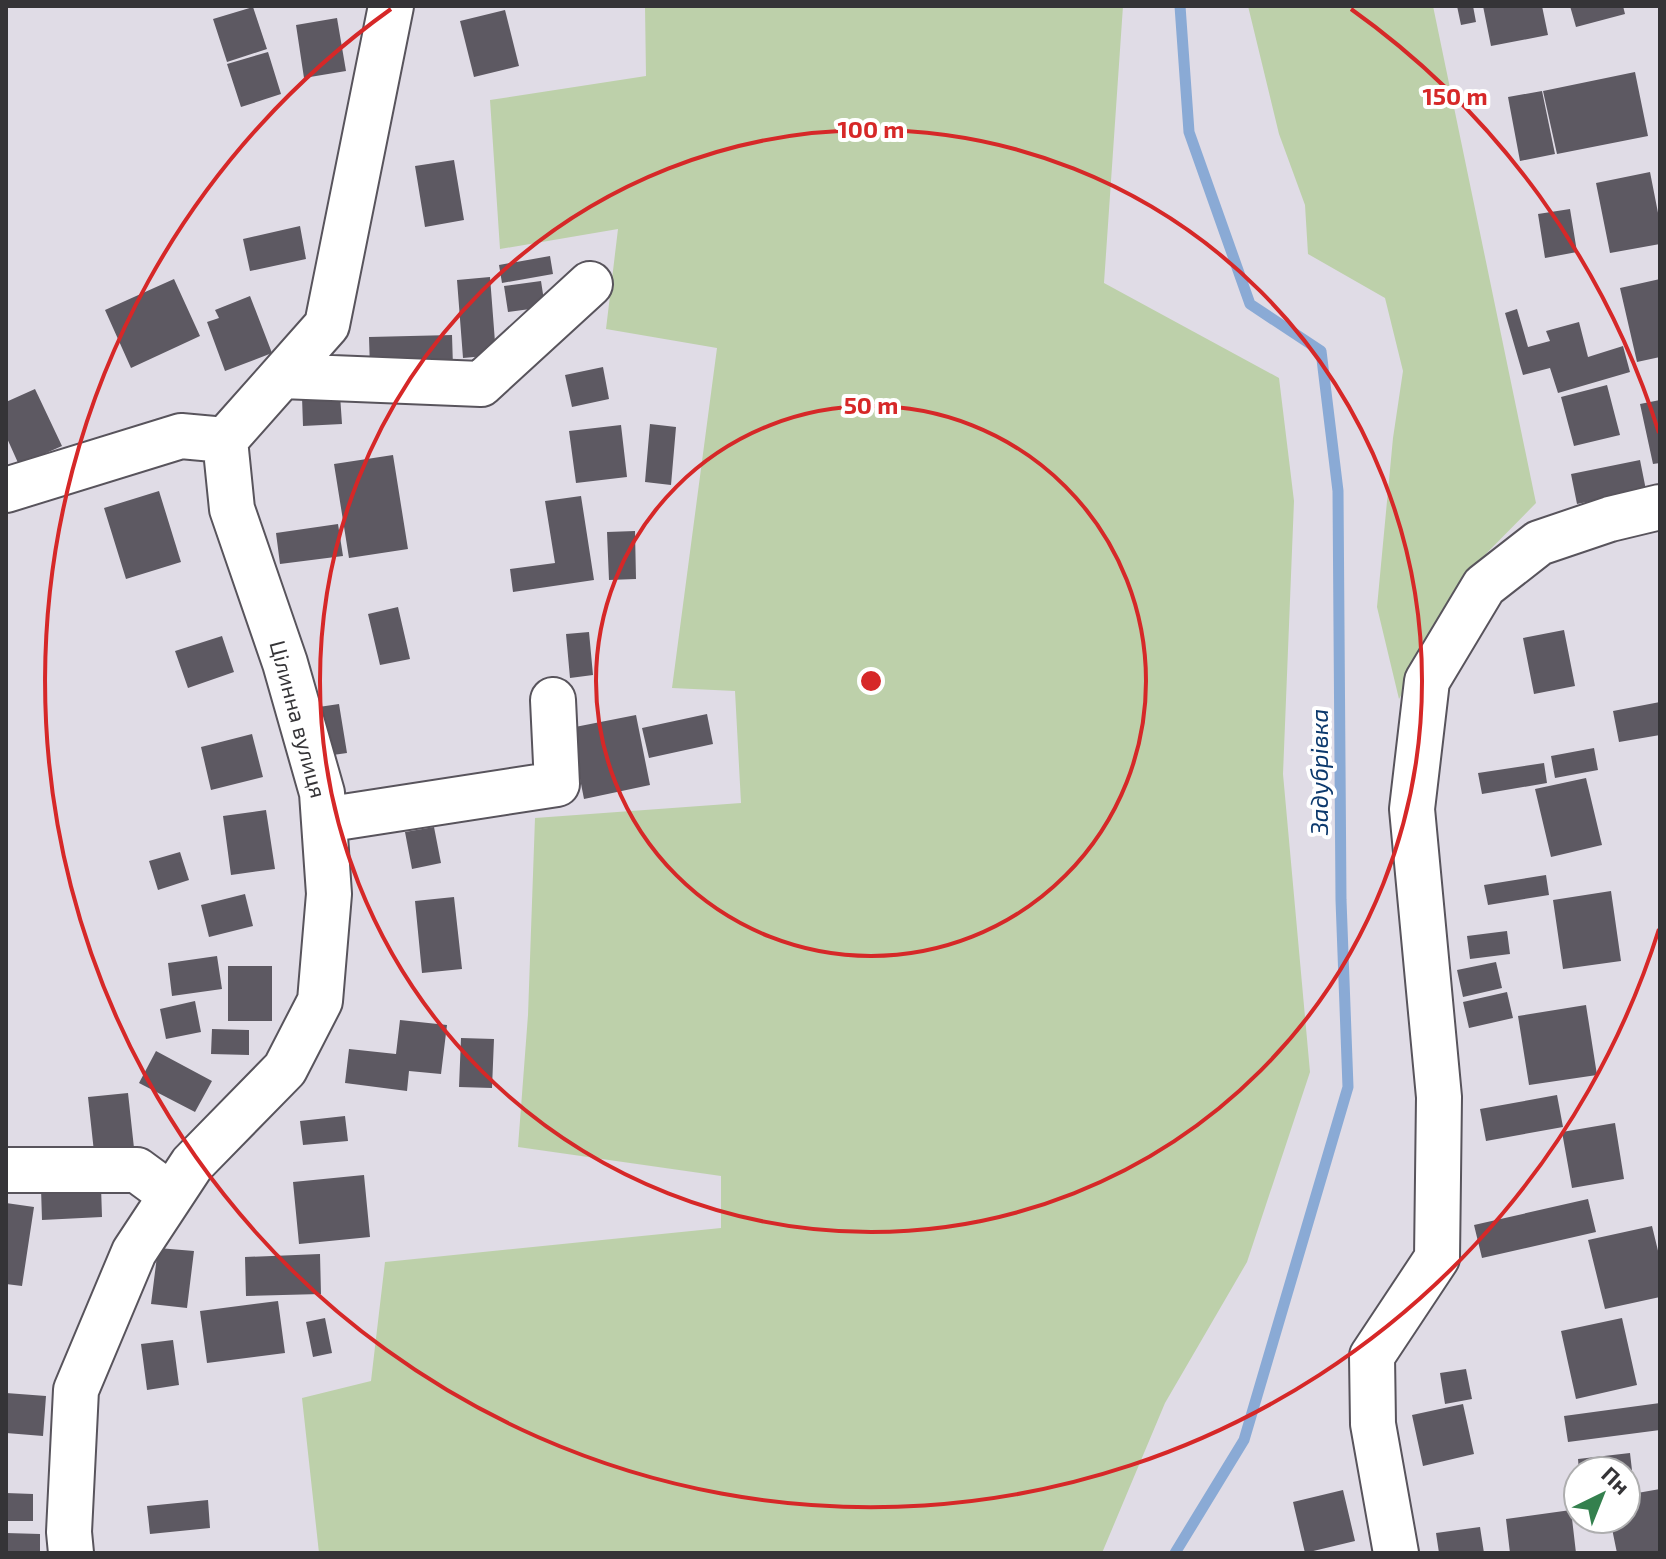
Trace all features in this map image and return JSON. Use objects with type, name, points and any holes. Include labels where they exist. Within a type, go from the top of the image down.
[{"type":"street","points":[[6,490],[181,436],[225,440],[327,325],[391,6]]},
{"type":"street","points":[[282,376],[481,384],[590,284]]},
{"type":"street","name":"Цілинна вулиця","points":[[71,1553],[69,1532],[76,1390],[134,1252],[192,1164],[285,1069],[320,1001],[329,894],[322,793],[285,663],[232,509],[225,440]]},
{"type":"street","points":[[1396,1553],[1373,1424],[1372,1356],[1437,1258],[1439,1097],[1412,809],[1427,681],[1484,586],[1539,543],[1610,519],[1660,507]]},
{"type":"street","points":[[324,820],[557,784],[553,700]]},
{"type":"street","points":[[6,1170],[137,1170],[171,1195]]},
{"type":"green space","points":[[645,6],[1123,6],[1104,283],[1279,378],[1294,501],[1283,774],[1310,1072],[1247,1262],[1165,1403],[1102,1553],[319,1553],[302,1398],[371,1381],[385,1262],[721,1228],[721,1176],[518,1147],[528,1015],[535,818],[741,803],[735,691],[672,688],[717,348],[606,329],[618,229],[500,249],[490,100],[646,76]]},
{"type":"green space","points":[[1248,6],[1433,6],[1536,503],[1470,570],[1399,699],[1377,607],[1393,438],[1403,371],[1385,298],[1308,254],[1305,205],[1279,134]]},
{"type":"building","points":[[1457,6],[1473,6],[1476,22],[1461,25]]},
{"type":"building","points":[[1483,6],[1542,6],[1548,35],[1491,46]]},
{"type":"building","points":[[1570,6],[1623,6],[1625,14],[1576,27]]},
{"type":"building","points":[[253,7],[267,49],[227,62],[213,19]]},
{"type":"building","points":[[505,10],[519,66],[474,77],[460,21]]},
{"type":"building","points":[[337,18],[346,71],[304,78],[296,25]]},
{"type":"building","points":[[268,52],[281,94],[241,107],[227,64]]},
{"type":"building","points":[[1635,72],[1648,136],[1557,154],[1543,91]]},
{"type":"building","points":[[1542,91],[1555,154],[1520,161],[1508,97]]},
{"type":"building","points":[[454,160],[464,220],[425,227],[415,166]]},
{"type":"building","points":[[1650,172],[1660,223],[1660,244],[1610,253],[1596,183]]},
{"type":"building","points":[[1570,209],[1577,252],[1545,258],[1538,214]]},
{"type":"building","points":[[300,226],[306,259],[250,271],[243,239]]},
{"type":"building","points":[[550,256],[553,274],[502,283],[499,265]]},
{"type":"building","points":[[490,277],[496,355],[463,358],[457,280]]},
{"type":"building","points":[[174,279],[200,336],[131,368],[105,310]]},
{"type":"building","points":[[1660,279],[1660,357],[1637,362],[1620,288]]},
{"type":"building","points":[[541,281],[545,307],[508,312],[504,286]]},
{"type":"building","points":[[250,296],[272,353],[225,371],[207,322],[219,318],[215,310]]},
{"type":"building","points":[[1517,309],[1528,347],[1550,341],[1546,331],[1579,322],[1588,357],[1623,346],[1630,372],[1558,393],[1550,368],[1523,375],[1505,313]]},
{"type":"building","points":[[452,335],[453,367],[370,369],[369,337]]},
{"type":"building","points":[[603,367],[609,399],[572,407],[565,375]]},
{"type":"building","points":[[1607,385],[1620,435],[1574,446],[1561,397]]},
{"type":"building","points":[[35,389],[62,446],[19,465],[6,436],[6,402]]},
{"type":"building","points":[[340,395],[342,424],[303,426],[302,397]]},
{"type":"building","points":[[1660,400],[1660,463],[1653,464],[1640,404]]},
{"type":"building","points":[[650,424],[676,427],[671,485],[645,482]]},
{"type":"building","points":[[621,425],[627,477],[576,483],[569,431]]},
{"type":"building","points":[[393,455],[408,549],[349,558],[334,464]]},
{"type":"building","points":[[1640,460],[1646,490],[1577,504],[1571,474]]},
{"type":"building","points":[[159,491],[181,562],[126,579],[104,508]]},
{"type":"building","points":[[581,496],[594,580],[513,592],[510,569],[555,563],[545,501]]},
{"type":"building","points":[[338,524],[343,556],[280,564],[276,533]]},
{"type":"building","points":[[635,531],[636,579],[609,580],[607,532]]},
{"type":"building","points":[[398,607],[410,659],[380,665],[368,614]]},
{"type":"building","points":[[1564,630],[1575,686],[1534,694],[1523,638]]},
{"type":"building","points":[[589,632],[593,675],[570,678],[566,634]]},
{"type":"building","points":[[222,636],[234,672],[188,688],[175,651]]},
{"type":"building","points":[[1660,702],[1660,735],[1619,742],[1613,711]]},
{"type":"building","points":[[339,704],[347,753],[319,757],[312,708]]},
{"type":"building","points":[[707,714],[713,744],[649,758],[642,728]]},
{"type":"building","points":[[636,715],[650,785],[584,799],[570,728]]},
{"type":"building","points":[[252,734],[263,777],[211,790],[201,747]]},
{"type":"building","points":[[1594,748],[1598,770],[1555,778],[1551,756]]},
{"type":"building","points":[[1544,763],[1547,783],[1482,794],[1478,773]]},
{"type":"building","points":[[1586,778],[1602,845],[1551,857],[1535,789]]},
{"type":"building","points":[[266,810],[275,869],[231,875],[223,816]]},
{"type":"building","points":[[434,827],[441,863],[412,869],[405,832]]},
{"type":"building","points":[[180,852],[189,880],[158,890],[149,861]]},
{"type":"building","points":[[1546,875],[1549,895],[1488,905],[1484,885]]},
{"type":"building","points":[[1611,891],[1621,961],[1563,969],[1553,900]]},
{"type":"building","points":[[245,894],[253,926],[209,937],[201,905]]},
{"type":"building","points":[[454,897],[462,969],[422,973],[415,901]]},
{"type":"building","points":[[1507,931],[1510,954],[1470,959],[1467,936]]},
{"type":"building","points":[[217,956],[222,989],[172,996],[168,963]]},
{"type":"building","points":[[1496,962],[1502,988],[1463,997],[1457,970]]},
{"type":"building","points":[[228,966],[272,966],[272,1021],[228,1021]]},
{"type":"building","points":[[1507,992],[1513,1018],[1469,1028],[1463,1002]]},
{"type":"building","points":[[195,1001],[201,1032],[166,1039],[160,1009]]},
{"type":"building","points":[[1586,1005],[1597,1075],[1529,1085],[1518,1016]]},
{"type":"building","points":[[400,1020],[447,1025],[441,1074],[409,1071],[407,1091],[345,1083],[349,1049],[396,1054]]},
{"type":"building","points":[[212,1029],[249,1030],[249,1055],[211,1054]]},
{"type":"building","points":[[461,1038],[494,1039],[492,1088],[459,1087]]},
{"type":"building","points":[[156,1051],[212,1081],[195,1112],[139,1083]]},
{"type":"building","points":[[128,1093],[134,1148],[94,1152],[88,1097]]},
{"type":"building","points":[[1557,1095],[1563,1127],[1486,1141],[1480,1109]]},
{"type":"building","points":[[345,1116],[348,1141],[303,1145],[300,1121]]},
{"type":"building","points":[[1615,1123],[1624,1179],[1572,1188],[1562,1132]]},
{"type":"building","points":[[364,1175],[370,1237],[299,1244],[293,1182]]},
{"type":"building","points":[[101,1186],[102,1217],[42,1220],[41,1188]]},
{"type":"building","points":[[1588,1199],[1596,1232],[1482,1258],[1474,1225]]},
{"type":"building","points":[[6,1203],[34,1207],[22,1286],[6,1284]]},
{"type":"building","points":[[1652,1226],[1660,1259],[1660,1297],[1605,1309],[1588,1240]]},
{"type":"building","points":[[158,1248],[194,1251],[187,1308],[151,1304]]},
{"type":"building","points":[[320,1254],[321,1294],[246,1296],[245,1257]]},
{"type":"building","points":[[278,1301],[285,1353],[207,1363],[200,1311]]},
{"type":"building","points":[[325,1318],[332,1353],[313,1357],[306,1322]]},
{"type":"building","points":[[1622,1318],[1637,1385],[1576,1399],[1561,1331]]},
{"type":"building","points":[[173,1340],[179,1385],[147,1390],[141,1344]]},
{"type":"building","points":[[1466,1369],[1472,1399],[1445,1404],[1440,1373]]},
{"type":"building","points":[[6,1393],[46,1396],[43,1436],[6,1433]]},
{"type":"building","points":[[1660,1403],[1660,1430],[1568,1442],[1564,1416]]},
{"type":"building","points":[[1463,1404],[1474,1454],[1423,1466],[1412,1415]]},
{"type":"building","points":[[1660,1489],[1660,1553],[1617,1553],[1613,1535],[1642,1535],[1642,1492]]},
{"type":"building","points":[[1343,1490],[1355,1541],[1305,1553],[1293,1502]]},
{"type":"building","points":[[6,1493],[33,1494],[33,1521],[6,1521]]},
{"type":"building","points":[[208,1500],[210,1528],[150,1534],[147,1506]]},
{"type":"building","points":[[1562,1511],[1562,1535],[1574,1535],[1576,1553],[1510,1553],[1506,1519]]},
{"type":"building","points":[[1480,1527],[1484,1553],[1439,1553],[1436,1533]]},
{"type":"building","points":[[6,1533],[40,1534],[40,1553],[6,1553]]},
{"type":"waterway","name":"Задубрівка","points":[[1175,1553],[1244,1440],[1348,1087],[1341,900],[1338,491],[1321,351],[1250,304],[1189,132],[1180,6]]}]
